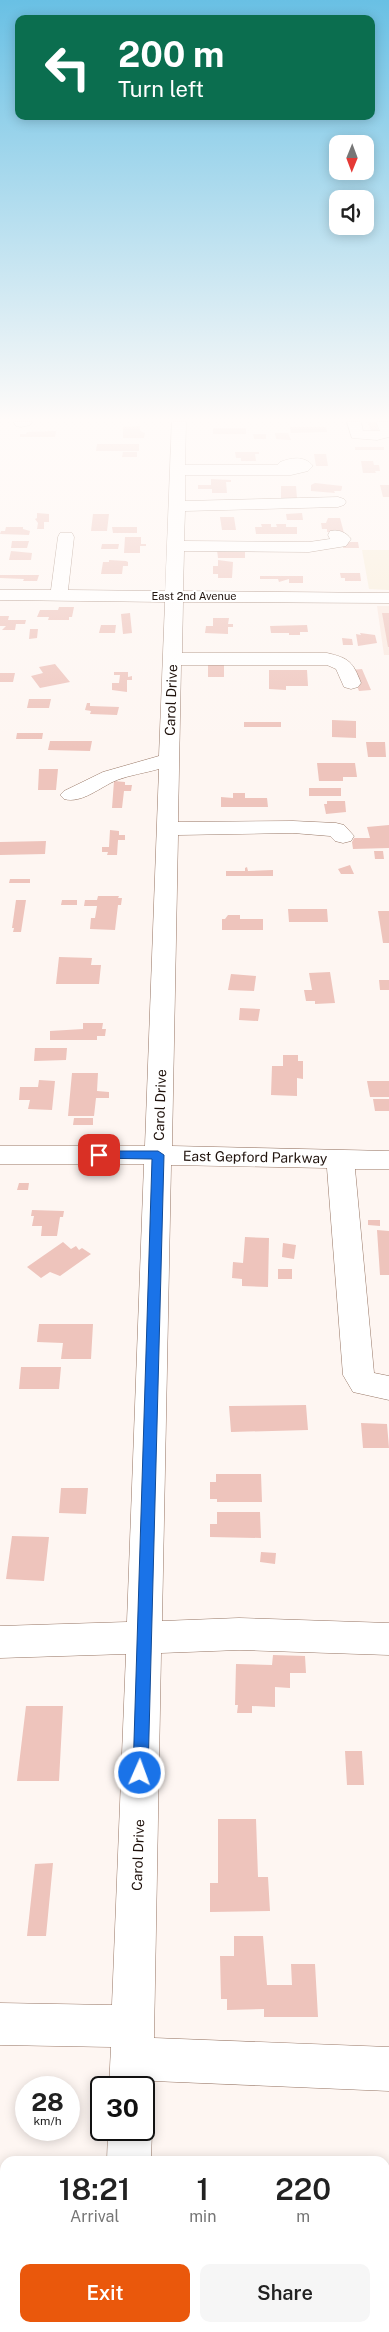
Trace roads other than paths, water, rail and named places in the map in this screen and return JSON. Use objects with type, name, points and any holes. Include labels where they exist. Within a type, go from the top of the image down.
[{"type":"street","name":"Carol Drive","points":[[132,2057],[176,531]]},
{"type":"street","points":[[176,546],[309,547],[340,542],[343,539],[336,535]]},
{"type":"street","points":[[59,595],[66,537]]},
{"type":"street","name":"East 2nd Avenue","points":[[0,595],[389,598]]},
{"type":"street","points":[[172,659],[327,659],[342,662],[345,665],[351,683]]},
{"type":"street","points":[[71,795],[110,776],[169,760]]},
{"type":"street","points":[[167,829],[293,827],[336,830],[343,836]]},
{"type":"street","name":"East Gepford Parkway","points":[[0,1155],[158,1155],[389,1160]]},
{"type":"street","points":[[340,1159],[359,1375],[364,1383],[389,1388]]},
{"type":"street","points":[[0,1642],[239,1634],[389,1639]]},
{"type":"street","points":[[0,2024],[132,2057],[389,2069]]},
{"type":"street","points":[[129,2156],[130,2141]]}]
